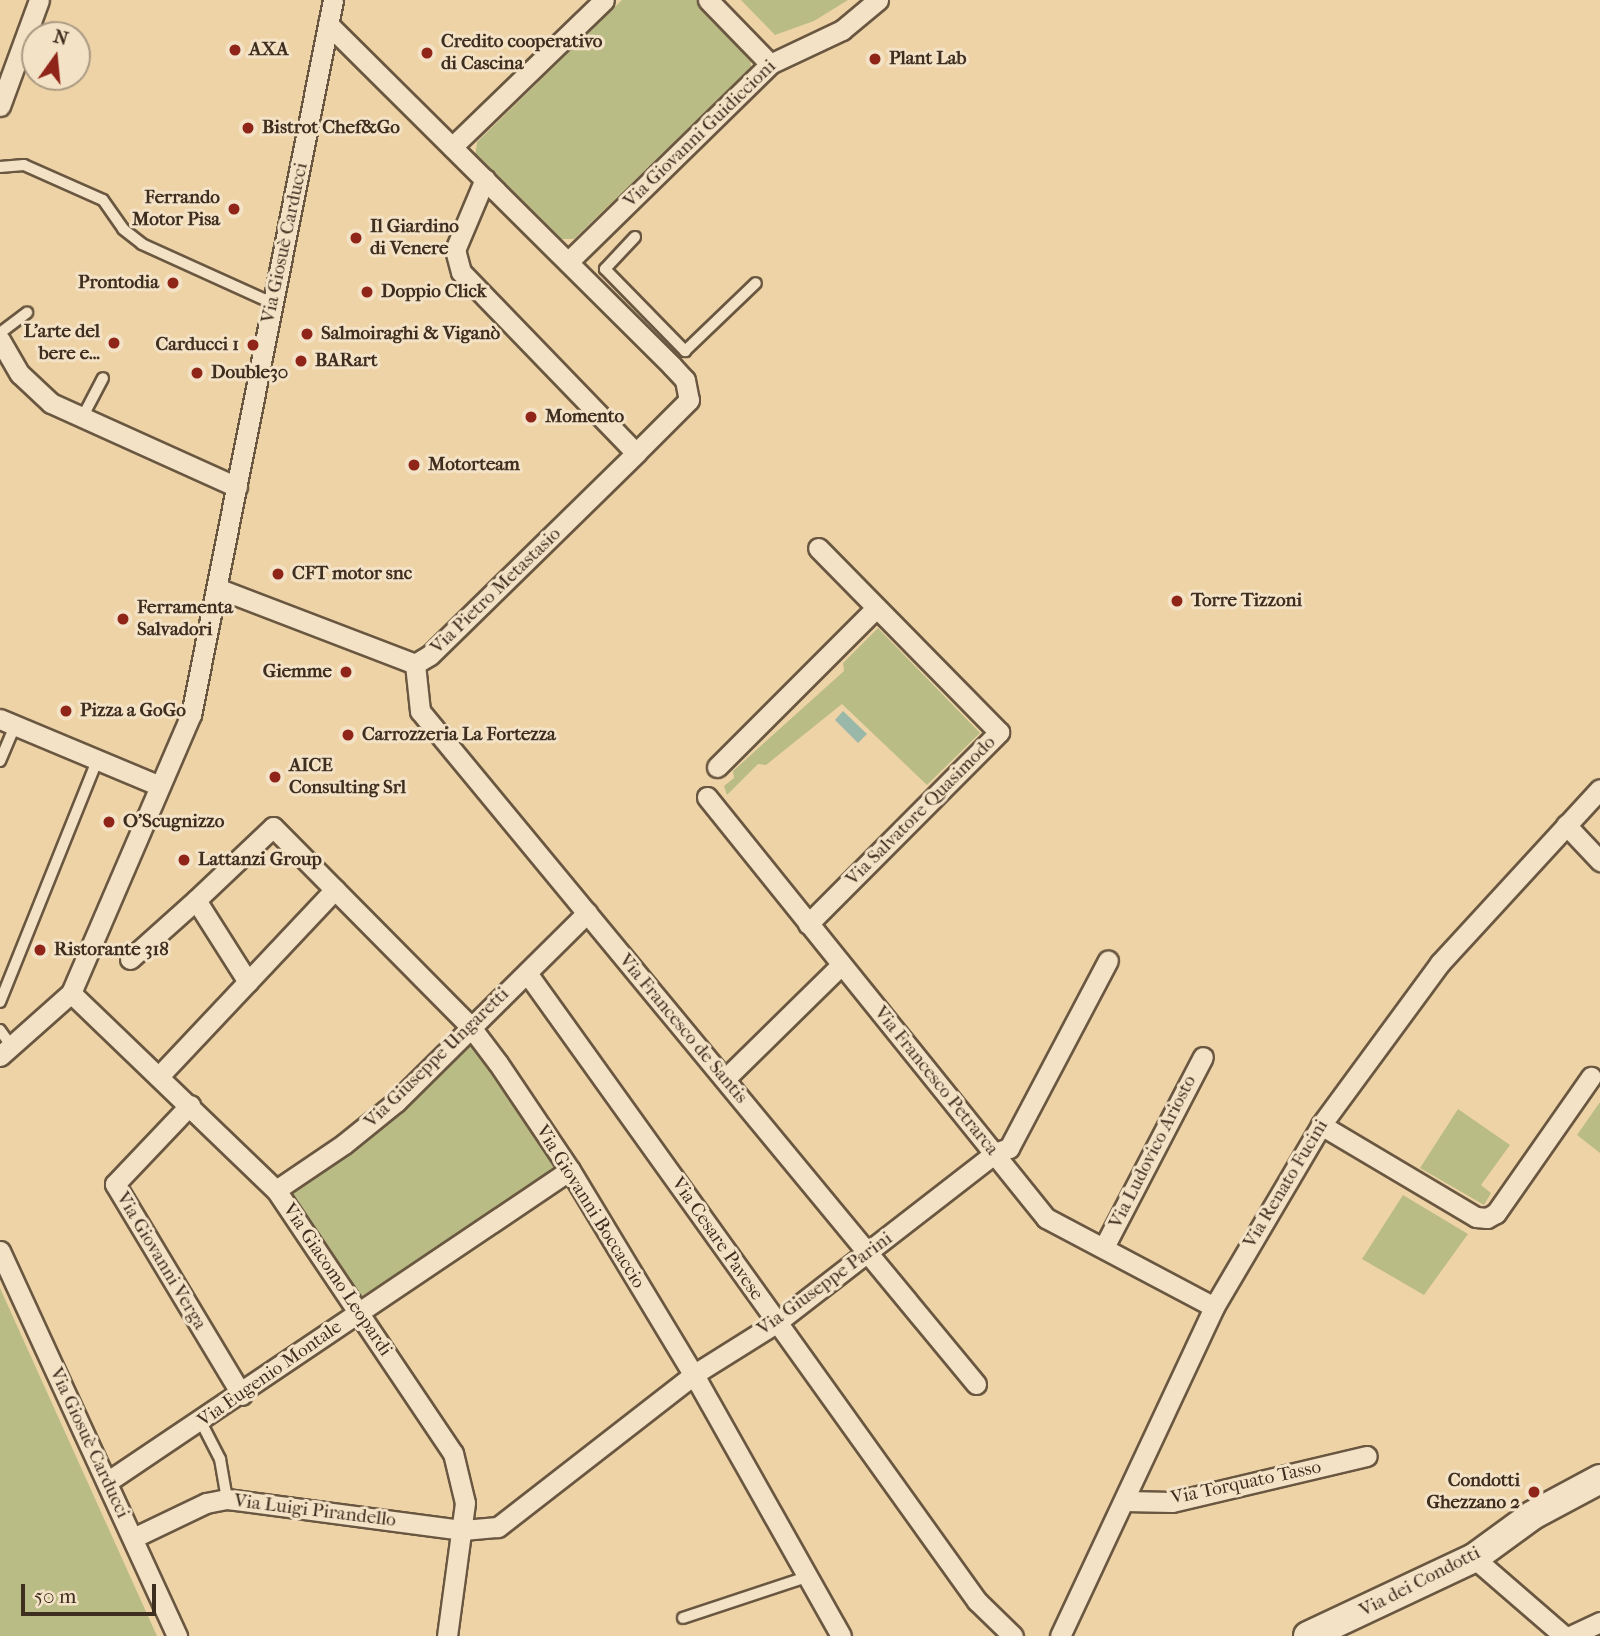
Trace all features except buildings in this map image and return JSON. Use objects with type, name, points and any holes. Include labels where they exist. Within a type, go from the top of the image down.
[{"type":"street","points":[[0,106],[39,0]]},
{"type":"street","name":"Via Giosuè Carducci","points":[[6,1052],[71,993],[191,715],[333,0]]},
{"type":"street","points":[[452,147],[604,0]]},
{"type":"street","points":[[708,0],[770,64]]},
{"type":"street","name":"Via Giovanni Guidiccioni","points":[[568,262],[770,64],[842,30],[878,0]]},
{"type":"street","name":"Via Pietro Metastasio","points":[[217,588],[415,664],[430,655],[689,400],[678,358],[568,262],[328,24]]},
{"type":"street","points":[[485,179],[456,250],[461,272],[635,453]]},
{"type":"street","points":[[0,340],[20,374],[51,403],[237,486]]},
{"type":"street","points":[[0,379],[20,374]]},
{"type":"street","name":"Via Salvatore Quasimodo","points":[[808,923],[999,732],[818,548]]},
{"type":"street","points":[[718,767],[876,608]]},
{"type":"street","name":"Via Francesco de Santis","points":[[415,664],[420,711],[976,1384]]},
{"type":"street","points":[[8,722],[160,786]]},
{"type":"street","name":"Via Renato Fucini","points":[[1060,1636],[1214,1307],[1321,1125],[1415,994],[1600,789]]},
{"type":"street","name":"Via Francesco Petrarca","points":[[707,797],[1046,1218],[1214,1307]]},
{"type":"street","points":[[1566,825],[1600,861]]},
{"type":"street","name":"Via Giovanni Boccaccio","points":[[196,900],[273,827],[470,1026],[570,1170],[693,1375],[841,1636]]},
{"type":"street","points":[[160,1075],[335,889]]},
{"type":"street","points":[[130,959],[196,900],[248,982]]},
{"type":"street","name":"Via Giuseppe Ungaretti","points":[[276,1190],[396,1102],[587,913]]},
{"type":"street","name":"Via Giuseppe Parini","points":[[463,1530],[498,1527],[693,1375],[776,1323],[870,1253],[995,1153],[1009,1148],[1108,960]]},
{"type":"street","points":[[725,1079],[841,965]]},
{"type":"street","name":"Via Cesare Pavese","points":[[527,973],[977,1601],[1013,1636]]},
{"type":"street","name":"Via Giacomo Leopardi","points":[[71,993],[160,1075],[276,1190],[453,1453],[464,1485],[463,1530],[447,1636]]},
{"type":"street","name":"Via Ludovico Ariosto","points":[[1104,1247],[1203,1057]]},
{"type":"street","points":[[1321,1125],[1476,1217],[1487,1218],[1496,1213],[1591,1077]]},
{"type":"street","name":"Via Giovanni Verga","points":[[190,1105],[115,1184],[242,1395]]},
{"type":"street","name":"Via Eugenio Montale","points":[[107,1482],[242,1395],[358,1312],[570,1170]]},
{"type":"street","name":"Via Giosuè Carducci","points":[[0,1251],[177,1636]]},
{"type":"street","name":"Via Torquato Tasso","points":[[1125,1501],[1172,1502],[1367,1456]]},
{"type":"street","name":"Via dei Condotti","points":[[1308,1636],[1474,1558],[1527,1519],[1600,1479]]},
{"type":"street","name":"Via Luigi Pirandello","points":[[133,1538],[206,1503],[227,1499],[463,1530]]},
{"type":"street","points":[[1474,1558],[1564,1636]]},
{"type":"street","points":[[1570,1636],[1600,1622]]},
{"type":"lane","points":[[0,167],[24,165],[103,200],[123,229],[142,244],[272,303]]},
{"type":"lane","points":[[635,237],[605,269],[678,358],[755,283]]},
{"type":"lane","points":[[0,333],[27,313]]},
{"type":"lane","points":[[82,419],[103,378]]},
{"type":"lane","points":[[0,761],[8,722]]},
{"type":"lane","points":[[0,1002],[97,761]]},
{"type":"lane","points":[[0,1030],[6,1052]]},
{"type":"lane","points":[[201,1422],[220,1459],[227,1499]]},
{"type":"lane","points":[[683,1618],[806,1577]]},
{"type":"green space","points":[[622,0],[697,0],[750,54],[751,67],[574,239],[554,239],[475,157],[477,142]]},
{"type":"green space","points":[[741,0],[848,0],[814,21],[775,35]]},
{"type":"green space","points":[[878,628],[980,733],[927,785],[842,704],[766,765],[758,764],[727,795],[724,786],[734,778],[733,771],[844,671],[843,663]]},
{"type":"green space","points":[[471,1045],[556,1169],[359,1298],[291,1195],[396,1116]]},
{"type":"green space","points":[[1600,1102],[1600,1153],[1577,1135]]},
{"type":"green space","points":[[1458,1109],[1510,1145],[1481,1185],[1491,1193],[1484,1205],[1420,1168]]},
{"type":"green space","points":[[1403,1195],[1468,1234],[1424,1295],[1362,1259]]},
{"type":"green space","points":[[0,1288],[157,1636],[0,1636]]},
{"type":"shaded area","points":[[843,711],[867,734],[858,743],[835,720]]},
{"type":"place","name":"AXA","points":[[235,50]]},
{"type":"place","name":"Credito cooperativo di Cascina","points":[[427,53]]},
{"type":"place","name":"Plant Lab","points":[[875,59]]},
{"type":"place","name":"Bistrot Chef&Go","points":[[248,128]]},
{"type":"place","name":"Ferrando Motor Pisa","points":[[234,209]]},
{"type":"place","name":"Il Giardino di Venere","points":[[356,238]]},
{"type":"place","name":"Prontodia","points":[[173,283]]},
{"type":"place","name":"Doppio Click","points":[[367,292]]},
{"type":"place","name":"Salmoiraghi & Viganò","points":[[307,334]]},
{"type":"place","name":"L'arte del bere e...","points":[[114,343]]},
{"type":"place","name":"Carducci 1","points":[[253,345]]},
{"type":"place","name":"BARart","points":[[301,361]]},
{"type":"place","name":"Double30","points":[[197,373]]},
{"type":"place","name":"Momento","points":[[531,417]]},
{"type":"place","name":"Motorteam","points":[[414,465]]},
{"type":"place","name":"CFT motor snc","points":[[278,574]]},
{"type":"place","name":"Torre Tizzoni","points":[[1177,601]]},
{"type":"place","name":"Ferramenta Salvadori","points":[[123,619]]},
{"type":"place","name":"Giemme","points":[[346,672]]},
{"type":"place","name":"Pizza a GoGo","points":[[66,711]]},
{"type":"place","name":"Carrozzeria La Fortezza","points":[[348,735]]},
{"type":"place","name":"AICE Consulting Srl","points":[[275,777]]},
{"type":"place","name":"O'Scugnizzo","points":[[109,822]]},
{"type":"place","name":"Lattanzi Group","points":[[184,860]]},
{"type":"place","name":"Ristorante 318","points":[[40,950]]},
{"type":"place","name":"Condotti Ghezzano 2","points":[[1534,1492]]}]
